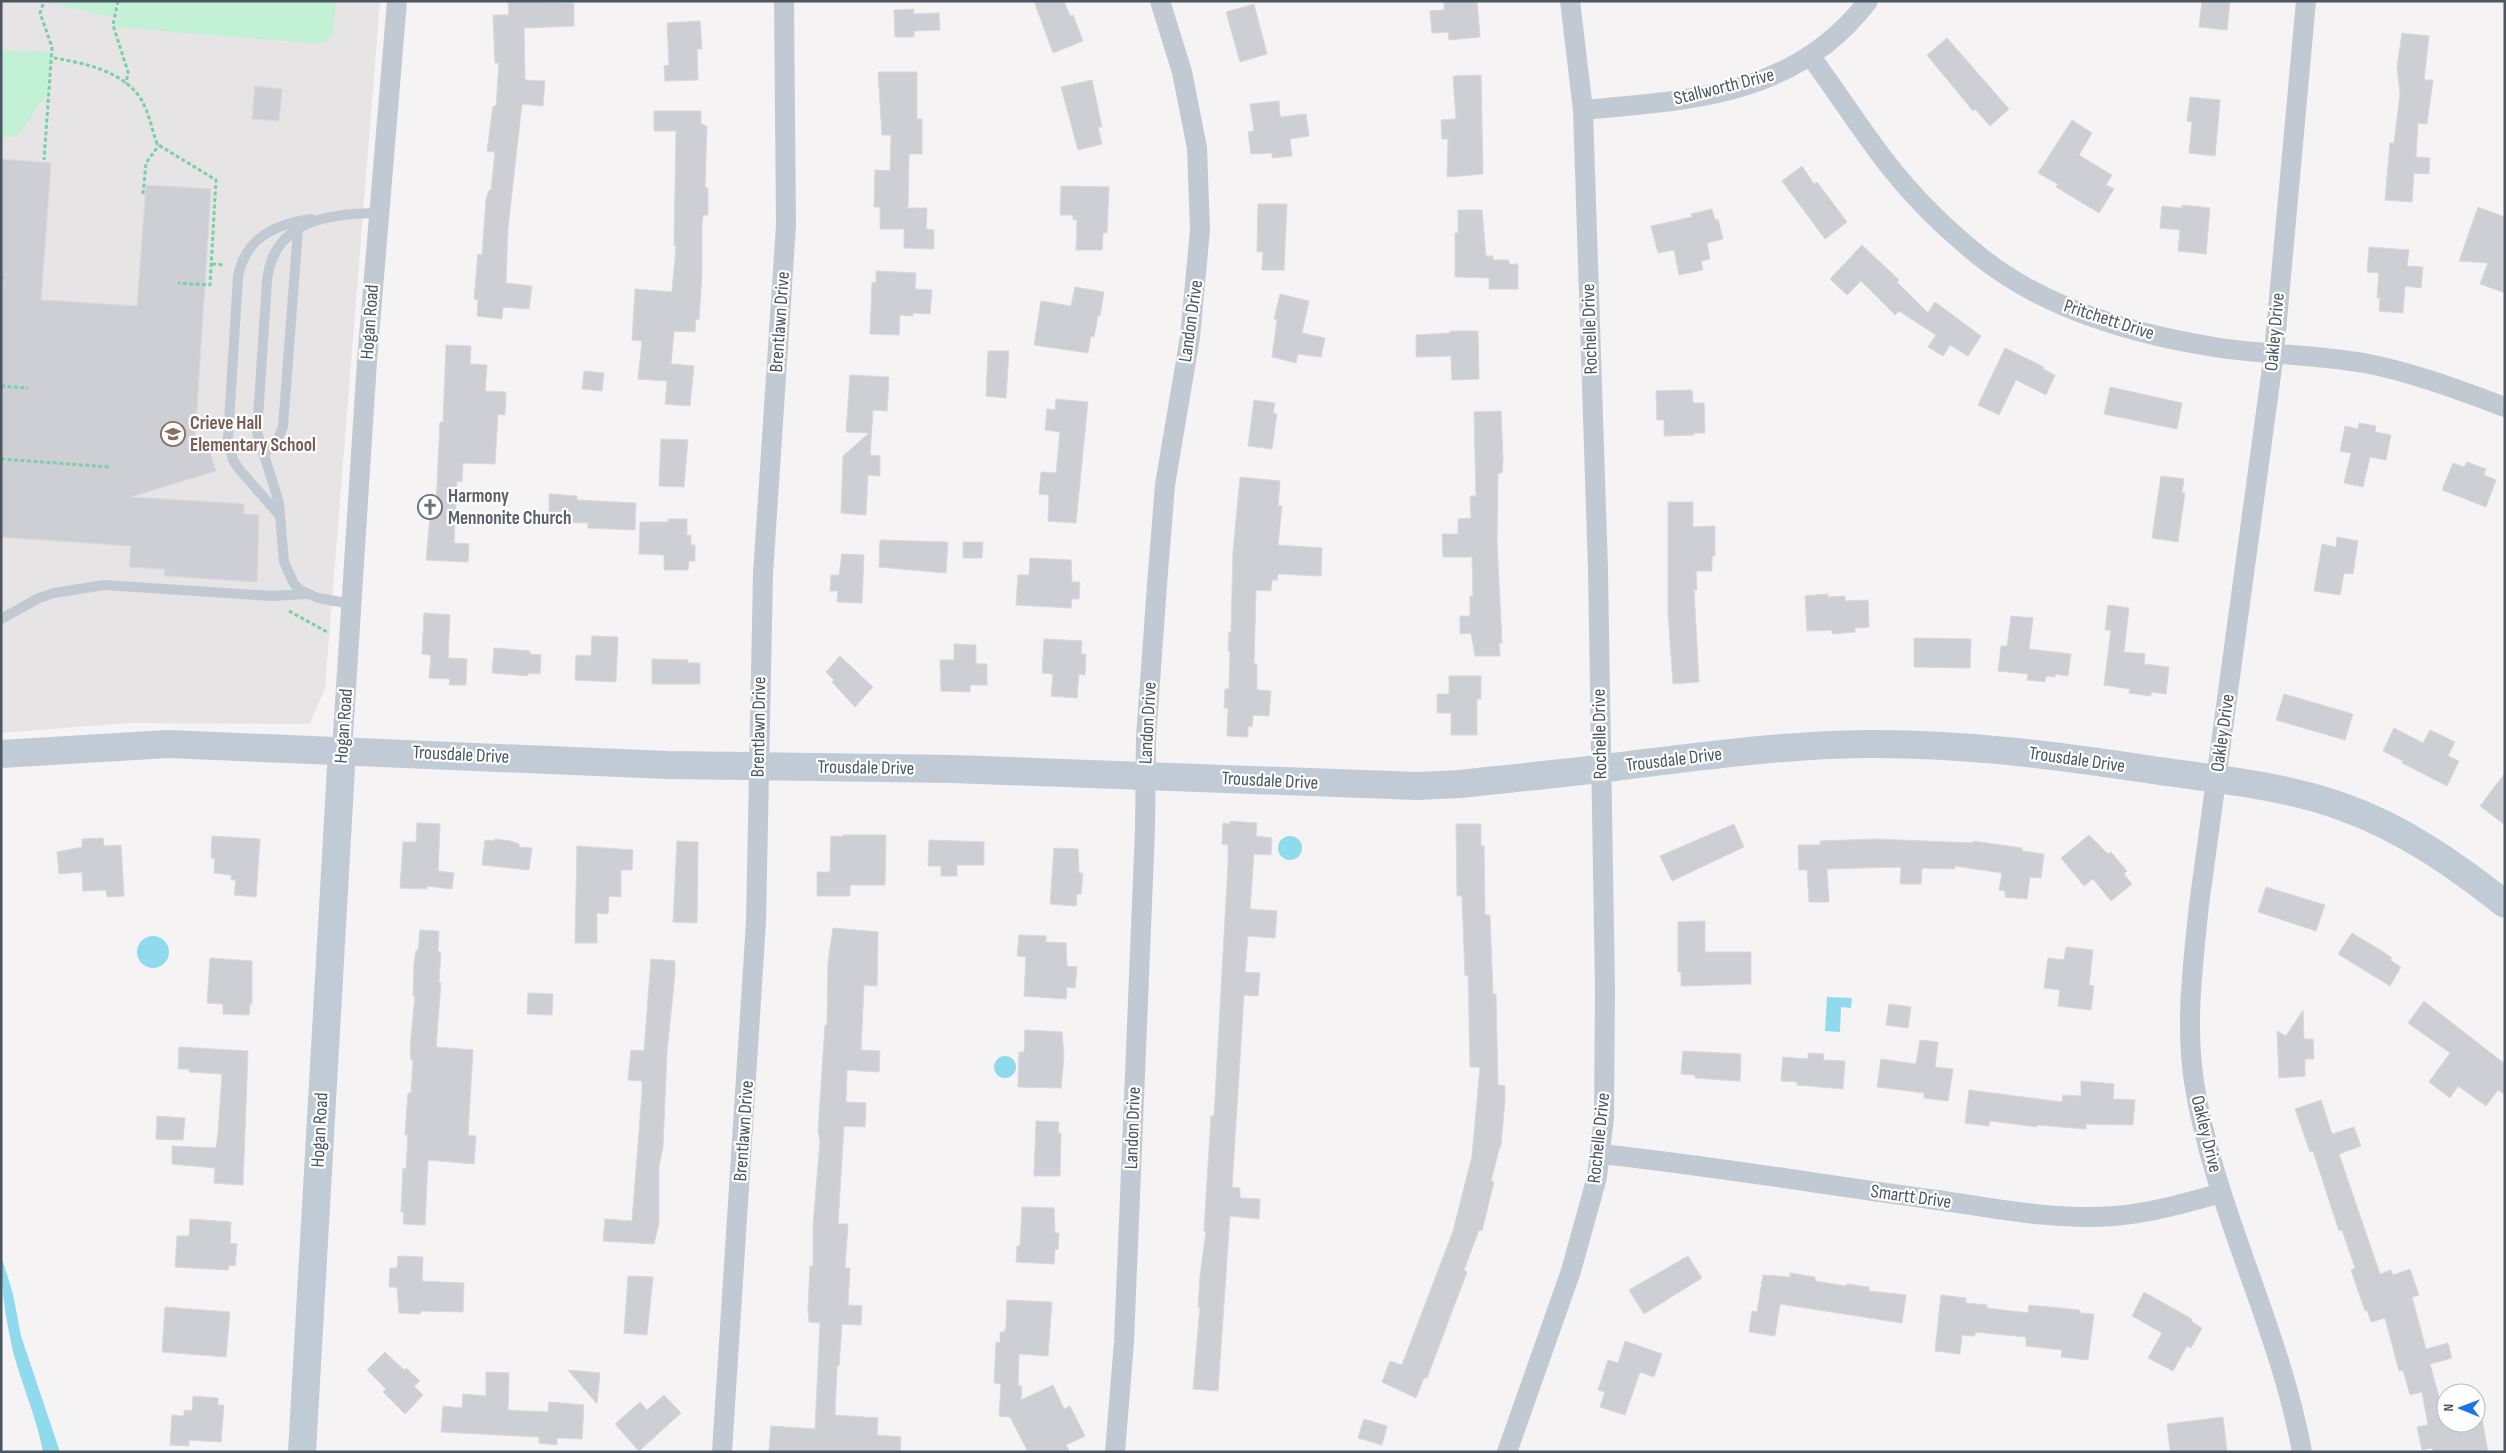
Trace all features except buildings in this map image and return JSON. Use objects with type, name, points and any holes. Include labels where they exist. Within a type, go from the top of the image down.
[{"type":"street","name":"Hogan Road","points":[[302,1452],[342,750],[379,213],[397,1]]},
{"type":"street","name":"Brentlawn Drive","points":[[722,1452],[748,1081],[756,922],[762,574],[786,225],[784,1]]},
{"type":"street","name":"Landon Drive","points":[[1115,1452],[1124,1342],[1146,775],[1155,614],[1165,485],[1190,337],[1200,230],[1197,148],[1182,72],[1160,1]]},
{"type":"street","name":"Rochelle Drive","points":[[1506,1452],[1571,1271],[1597,1177],[1604,1116],[1605,989],[1598,570],[1583,110],[1570,1]]},
{"type":"street","name":"Stallworth Drive","points":[[1583,110],[1710,94],[1759,82],[1794,67],[1811,57],[1843,30],[1868,1]]},
{"type":"street","name":"Oakley Drive","points":[[2302,1452],[2282,1371],[2221,1193],[2196,1095],[2190,1042],[2192,968],[2274,353],[2306,1]]},
{"type":"street","name":"Pritchett Drive","points":[[1811,57],[1889,166],[1909,189],[1957,237],[2012,279],[2054,302],[2111,323],[2215,347],[2332,358],[2381,367],[2505,407]]},
{"type":"street","name":"Trousdale Drive","points":[[1,754],[168,744],[759,767],[953,769],[1417,786],[1460,784],[1728,753],[1832,745],[1891,744],[2026,752],[2217,779],[2310,797],[2369,817],[2436,854],[2505,904]]},
{"type":"street","name":"Smartt Drive","points":[[1601,1154],[1978,1206],[2076,1216],[2112,1216],[2146,1212],[2221,1193]]},
{"type":"lane","points":[[280,516],[238,469],[228,439],[239,269],[248,253],[268,231],[294,221],[331,215],[379,213]]},
{"type":"lane","points":[[308,594],[294,584],[284,562],[276,490],[257,432],[268,272],[278,250],[298,229],[313,221],[331,215]]},
{"type":"lane","points":[[263,454],[277,441],[283,427],[298,229]]},
{"type":"lane","points":[[1,619],[39,598],[72,588],[96,586],[262,596],[308,594],[352,604]]},
{"type":"path","points":[[118,1],[113,25],[128,72],[126,84]]},
{"type":"path","points":[[43,4],[40,13],[52,47],[44,160]]},
{"type":"path","points":[[54,58],[80,62],[126,84],[140,98],[159,145],[211,176],[216,183],[210,285],[178,283]]},
{"type":"path","points":[[143,194],[146,162],[159,145]]},
{"type":"path","points":[[1,280],[3,275]]},
{"type":"path","points":[[1,386],[28,388]]},
{"type":"path","points":[[1,459],[110,467]]},
{"type":"path","points":[[285,609],[319,626],[336,638]]},
{"type":"shaded area","name":"Crieve Hall Elementary School","points":[[1,1],[380,1],[325,688],[310,724],[129,723],[1,733]]},
{"type":"green space","points":[[41,1],[117,1],[112,17]]},
{"type":"green space","points":[[121,1],[336,1],[333,35],[321,44],[115,27]]},
{"type":"green space","points":[[1,50],[51,52],[47,93],[21,132],[13,137],[1,136]]},
{"type":"water","points":[[1290,836],[1298,840],[1302,848],[1298,856],[1290,860],[1282,856],[1278,848],[1282,840]]},
{"type":"water","points":[[153,936],[165,940],[169,952],[165,964],[153,968],[141,964],[137,952],[141,940]]},
{"type":"water","points":[[1827,997],[1852,998],[1851,1008],[1841,1007],[1840,1032],[1825,1031]]},
{"type":"water","points":[[1005,1056],[1013,1059],[1016,1067],[1013,1075],[1005,1078],[997,1075],[994,1067],[997,1059]]},
{"type":"water","points":[[1,1255],[13,1294],[21,1336],[60,1452],[43,1452],[11,1343],[4,1305]]},
{"type":"place","name":"Crieve Hall Elementary School","points":[[173,434]]},
{"type":"place","name":"Harmony Mennonite Church","points":[[430,507]]}]
